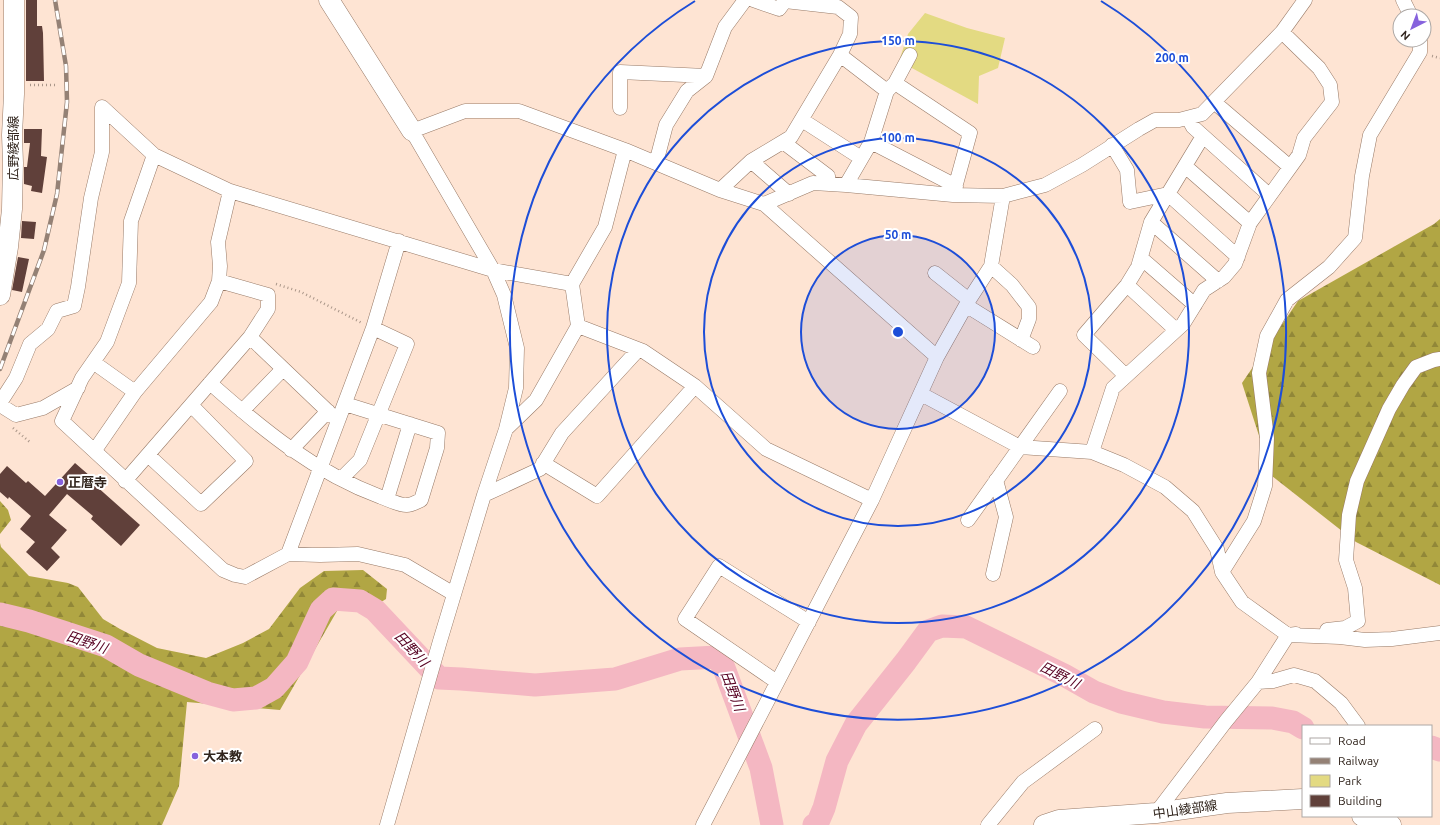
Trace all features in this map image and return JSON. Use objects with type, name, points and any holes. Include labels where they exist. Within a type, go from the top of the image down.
[{"type":"main road","name":"広野綾部線","points":[[0,295],[8,247],[12,209],[14,0]]},
{"type":"main road","points":[[329,0],[412,131]]},
{"type":"main road","name":"中山綾部線","points":[[1044,825],[1058,820],[1156,813],[1227,803],[1302,799]]},
{"type":"main road","points":[[1365,817],[1391,825]]},
{"type":"street","points":[[656,163],[666,125],[688,91],[706,76],[725,27],[745,0]]},
{"type":"street","points":[[720,190],[751,161],[792,137],[840,55],[850,34],[851,18],[838,7],[785,1],[779,9],[753,0]]},
{"type":"street","points":[[764,204],[813,183],[954,191],[1003,196],[1045,185],[1082,165],[1112,145],[1155,120],[1179,120],[1202,114],[1282,32],[1304,0]]},
{"type":"street","points":[[1092,452],[1113,388],[1183,324],[1204,290],[1224,277],[1236,264],[1250,223],[1299,155],[1304,138],[1332,102],[1330,85],[1319,68],[1282,32]]},
{"type":"street","points":[[1222,572],[1254,521],[1265,486],[1267,438],[1259,373],[1267,336],[1287,300],[1329,268],[1355,238],[1362,176],[1370,135],[1420,52],[1420,48]]},
{"type":"street","points":[[840,55],[891,87],[970,133],[954,191]]},
{"type":"street","points":[[846,185],[871,142],[891,87],[910,55]]},
{"type":"street","points":[[620,108],[620,72],[706,76]]},
{"type":"street","points":[[1214,102],[1290,167]]},
{"type":"street","points":[[78,388],[43,408],[16,415],[0,404],[16,378],[30,344],[48,329],[57,310],[74,306],[91,198],[102,152],[102,107],[154,155],[230,191],[493,270],[572,284]]},
{"type":"street","points":[[387,825],[454,594],[506,429],[516,388],[518,348],[504,295],[493,270],[412,131],[465,111],[519,111],[625,150],[720,190],[764,204],[937,357]]},
{"type":"street","points":[[1188,118],[1192,127],[1270,195]]},
{"type":"street","points":[[802,120],[861,158]]},
{"type":"street","points":[[1126,376],[1084,335],[1127,285],[1138,267],[1151,222],[1203,136]]},
{"type":"street","points":[[783,142],[828,176],[829,184]]},
{"type":"street","points":[[871,142],[954,191]]},
{"type":"street","points":[[1112,145],[1127,170],[1130,202],[1168,194]]},
{"type":"street","points":[[506,429],[536,400],[578,326],[572,284],[605,227],[625,150]]},
{"type":"street","points":[[154,155],[131,221],[129,283],[106,342],[82,378],[62,421],[95,450],[125,481],[223,570],[235,576],[245,577],[288,554],[358,554],[405,565],[454,594]]},
{"type":"street","points":[[751,161],[789,194]]},
{"type":"street","points":[[1185,166],[1250,223]]},
{"type":"street","points":[[95,450],[135,392],[211,302],[219,281],[220,266],[218,242],[230,191]]},
{"type":"street","points":[[1168,194],[1238,257]]},
{"type":"street","points":[[703,825],[872,500],[937,357],[991,266],[1003,196]]},
{"type":"street","points":[[1151,222],[1218,281]]},
{"type":"street","points":[[288,554],[373,328],[399,241]]},
{"type":"street","points":[[1141,258],[1194,305]]},
{"type":"street","points":[[991,266],[1012,286],[1030,307],[1029,320],[1021,340]]},
{"type":"street","points":[[935,273],[968,303],[1033,347]]},
{"type":"street","points":[[125,481],[250,337],[268,309],[268,295],[219,281]]},
{"type":"street","points":[[1127,285],[1176,330]]},
{"type":"street","points":[[578,326],[638,350],[695,386],[766,449],[872,500]]},
{"type":"street","points":[[341,479],[360,460],[407,344],[373,328]]},
{"type":"street","points":[[250,337],[338,421]]},
{"type":"street","points":[[484,495],[540,470],[562,433],[638,350]]},
{"type":"street","points":[[1288,635],[1345,628],[1358,621],[1354,588],[1346,560],[1349,515],[1357,481],[1389,409],[1403,385],[1416,367],[1440,359]]},
{"type":"street","points":[[93,362],[135,392]]},
{"type":"street","points":[[242,411],[283,369]]},
{"type":"street","points":[[210,383],[291,450],[321,468],[356,487],[406,506],[421,500],[437,448],[438,432],[345,404]]},
{"type":"street","points":[[543,463],[598,496],[695,386]]},
{"type":"street","points":[[968,520],[1060,391]]},
{"type":"street","points":[[921,394],[1020,447],[1092,452],[1124,465],[1165,487],[1193,511],[1217,549],[1222,572],[1242,602],[1288,635],[1340,637],[1366,640],[1440,634]]},
{"type":"street","points":[[148,455],[201,504],[246,461],[191,405]]},
{"type":"street","points":[[291,450],[328,411]]},
{"type":"street","points":[[387,499],[410,424]]},
{"type":"street","points":[[993,574],[1006,517],[996,480]]},
{"type":"street","points":[[777,682],[685,619],[719,566],[809,622]]},
{"type":"street","points":[[1156,813],[1226,721],[1258,682],[1288,635]]},
{"type":"street","points":[[1258,682],[1272,681],[1294,675],[1315,681],[1341,703],[1357,725]]},
{"type":"street","points":[[988,825],[1023,782],[1095,729]]},
{"type":"path","points":[[14,84],[56,85]]},
{"type":"path","points":[[272,283],[301,292],[373,328]]},
{"type":"path","points":[[10,426],[31,444]]},
{"type":"green space","points":[[925,13],[967,28],[1005,38],[998,68],[979,76],[978,104],[899,61],[908,34]]},
{"type":"green space","points":[[1440,219],[1440,585],[1356,542],[1272,476],[1242,383],[1298,301],[1434,224]]},
{"type":"green space","points":[[0,501],[8,510],[11,520],[0,534]]},
{"type":"green space","points":[[0,543],[1,547],[29,576],[68,583],[78,587],[103,619],[120,629],[157,648],[206,658],[243,643],[269,629],[300,588],[324,571],[363,570],[387,589],[386,599],[378,604],[352,592],[337,611],[280,710],[187,702],[179,786],[162,825],[0,825]]},
{"type":"building","points":[[26,0],[37,0],[37,26],[42,26],[43,33],[44,81],[26,81]]},
{"type":"building","points":[[24,129],[42,129],[41,156],[47,157],[42,193],[31,191],[32,186],[24,184],[24,167],[27,167],[30,143],[24,143]]},
{"type":"building","points":[[22,221],[36,222],[34,239],[21,238]]},
{"type":"building","points":[[18,257],[29,259],[22,292],[12,290]]},
{"type":"building","points":[[75,463],[97,482],[95,485],[140,525],[121,546],[91,519],[93,516],[67,494],[49,515],[67,530],[51,548],[60,557],[47,571],[26,552],[35,542],[20,529],[31,516],[9,497],[8,499],[0,492],[0,474],[7,466],[26,483],[28,481],[45,496]]},
{"type":"waterway","name":"田野川","points":[[0,614],[29,621],[106,646],[139,665],[207,693],[233,700],[256,698],[274,688],[297,662],[321,610],[333,599],[360,601],[375,610],[439,678],[535,685],[615,679],[680,659],[717,657],[724,668],[761,768],[772,825]]},
{"type":"waterway","name":"田野川","points":[[814,825],[818,822],[824,808],[837,761],[856,724],[928,631],[942,626],[966,627],[1064,675],[1094,692],[1121,702],[1163,712],[1205,717],[1272,718],[1293,722],[1302,727]]},
{"type":"waterway","name":"田野川","points":[[1432,747],[1440,750]]},
{"type":"railway","points":[[0,369],[44,250],[57,194],[67,102],[66,66],[55,0]]},
{"type":"place","name":"正暦寺","points":[[60,482]]},
{"type":"place","name":"大本教","points":[[195,756]]}]
